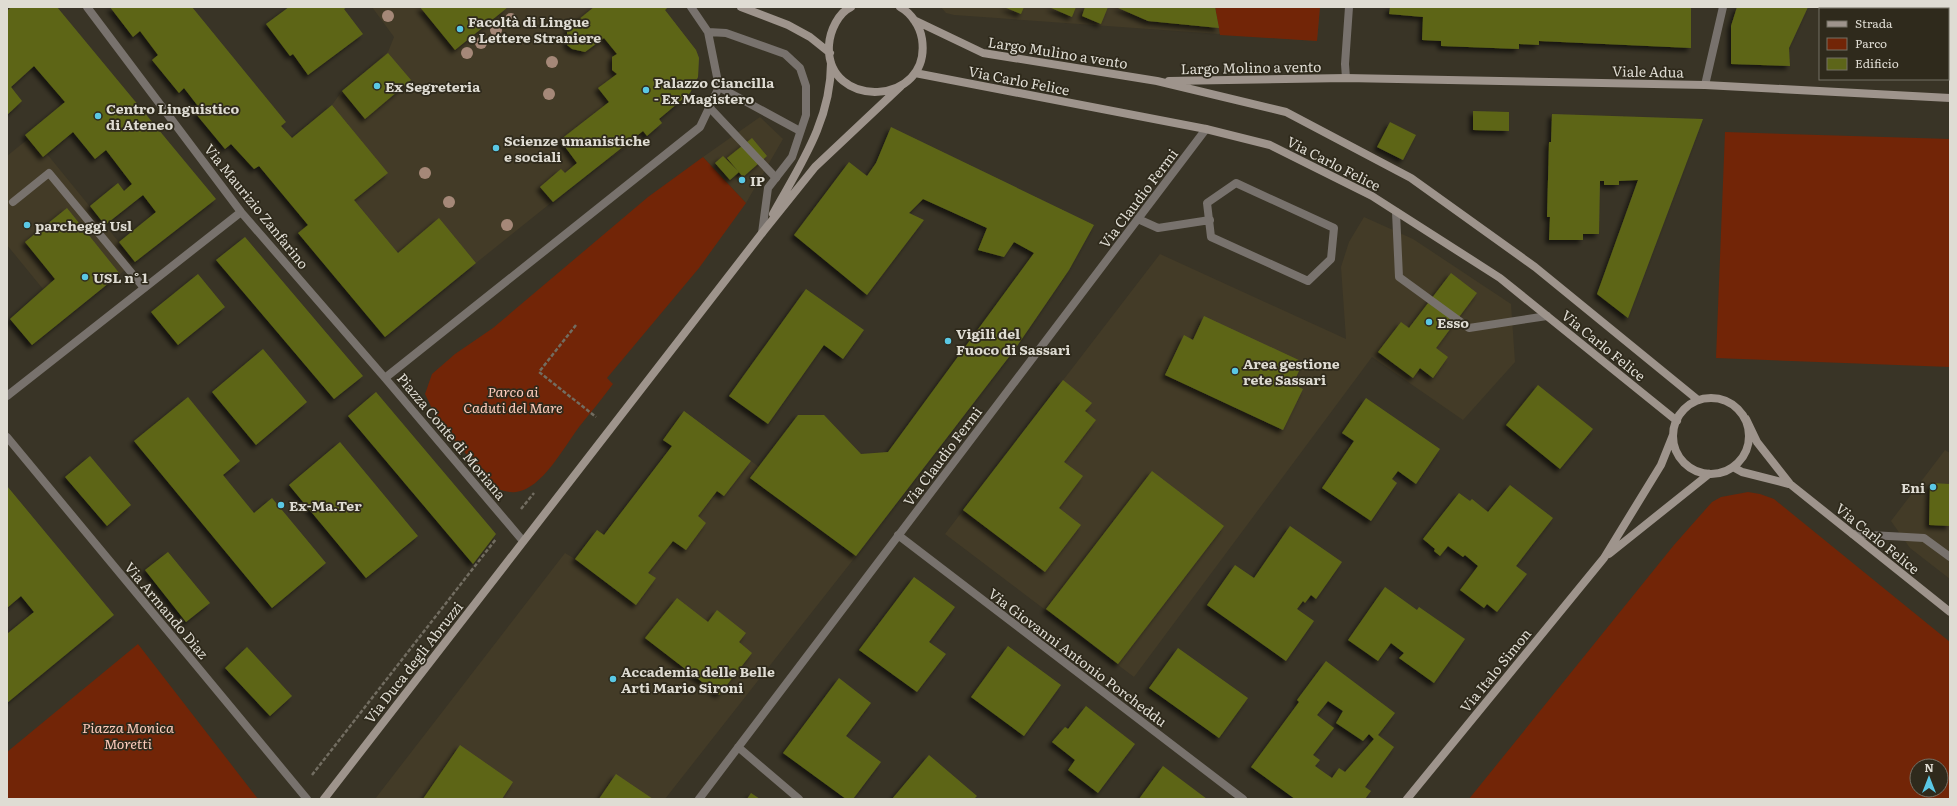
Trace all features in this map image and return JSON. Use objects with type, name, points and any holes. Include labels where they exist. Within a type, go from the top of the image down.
[{"type":"main road","points":[[742,7],[788,25],[810,37],[830,56],[836,73],[846,83],[859,90],[873,93],[888,92],[901,86]]},
{"type":"main road","points":[[762,233],[819,128],[827,99],[831,31],[838,18],[851,7]]},
{"type":"main road","points":[[523,541],[815,167],[915,73],[921,60],[923,46],[921,32],[914,20],[900,7]]},
{"type":"main road","name":"Largo Mulino a vento","points":[[914,20],[983,54],[1157,81]]},
{"type":"main road","name":"Via Carlo Felice","points":[[915,73],[1206,130],[1270,145],[1372,196],[1500,278],[1677,421]]},
{"type":"main road","name":"Largo Molino a vento","points":[[1157,81],[1346,78]]},
{"type":"main road","name":"Viale Adua","points":[[1346,78],[1704,85],[1950,98]]},
{"type":"main road","name":"Via Carlo Felice","points":[[1157,81],[1286,112],[1411,178],[1535,267],[1698,400]]},
{"type":"main road","points":[[1720,399],[1730,403],[1739,410],[1746,419],[1750,440],[1744,455],[1733,467],[1721,473],[1709,474],[1688,466],[1680,457],[1675,446],[1673,435],[1677,421],[1689,405],[1698,400],[1720,399]]},
{"type":"main road","name":"Via Carlo Felice","points":[[1746,419],[1757,442],[1790,484],[1950,612]]},
{"type":"main road","name":"Via Italo Simon","points":[[1407,799],[1604,558],[1661,465],[1673,435]]},
{"type":"main road","name":"Via Carlo Felice","points":[[1733,467],[1742,472],[1771,478],[1790,484]]},
{"type":"main road","name":"Via Italo Simon","points":[[1604,558],[1709,474]]},
{"type":"main road","name":"Via Duca degli Abruzzi","points":[[324,799],[523,541]]},
{"type":"street","name":"Via Maurizio Zanfarino","points":[[87,7],[241,212],[386,378]]},
{"type":"street","points":[[691,7],[708,32],[719,87],[800,131]]},
{"type":"street","points":[[1346,78],[1345,64],[1349,7]]},
{"type":"street","points":[[1704,85],[1723,7]]},
{"type":"street","points":[[708,32],[726,33],[785,54],[800,68],[806,86],[806,115],[792,157],[768,188],[762,233]]},
{"type":"street","name":"Piazza Conte di Moriana","points":[[523,541],[386,378],[700,127],[719,87]]},
{"type":"street","points":[[709,107],[776,178]]},
{"type":"street","name":"Via Claudio Fermi","points":[[699,799],[1206,130]]},
{"type":"street","points":[[13,202],[49,173],[144,288]]},
{"type":"street","points":[[1236,183],[1334,228],[1331,259],[1308,281],[1211,237],[1210,220],[1207,203],[1236,183]]},
{"type":"street","points":[[7,396],[241,212]]},
{"type":"street","points":[[1396,212],[1400,277],[1469,328],[1547,316]]},
{"type":"street","points":[[1138,219],[1158,228],[1210,220]]},
{"type":"street","name":"Via Armando Diaz","points":[[7,437],[307,799]]},
{"type":"street","points":[[1853,534],[1924,538],[1950,557]]},
{"type":"street","name":"Via Giovanni Antonio Porcheddu","points":[[898,535],[1243,799]]},
{"type":"street","points":[[738,747],[799,799]]},
{"type":"path","points":[[576,325],[539,372],[597,417],[592,423]]},
{"type":"path","points":[[300,791],[508,524],[538,488]]},
{"type":"shaded area","name":"Scienze umanistiche e sociali","points":[[372,7],[668,7],[665,10],[696,50],[699,58],[698,77],[690,93],[659,119],[662,123],[587,174],[476,263],[439,219],[398,253],[354,200],[387,173],[332,105],[342,91],[388,52],[394,37]]},
{"type":"shaded area","points":[[941,7],[1320,7],[1317,41],[954,15],[946,13]]},
{"type":"shaded area","name":"IP","points":[[760,117],[783,139],[746,203],[703,157]]},
{"type":"shaded area","points":[[28,139],[43,157],[47,154],[135,262],[32,345],[10,319],[43,289],[7,245],[7,156]]},
{"type":"shaded area","points":[[1364,217],[1413,239],[1511,304],[1515,362],[1463,420],[1372,357],[1134,677],[945,534],[1160,254],[1346,339],[1341,267],[1349,242]]},
{"type":"shaded area","name":"Accademia delle Belle Arti Mario Sironi","points":[[684,411],[759,467],[750,479],[856,556],[665,799],[375,799],[565,553],[575,559],[597,530],[604,535],[672,446],[663,440]]},
{"type":"shaded area","name":"Eni","points":[[1945,450],[1950,453],[1950,579],[1910,548],[1891,521]]},
{"type":"green space","points":[[1215,7],[1320,7],[1317,41],[1220,35]]},
{"type":"green space","points":[[1725,132],[1950,139],[1950,367],[1716,358]]},
{"type":"green space","name":"Parco ai Caduti del Mare","points":[[703,157],[746,203],[699,268],[607,378],[613,384],[579,427],[552,466],[535,483],[526,489],[510,492],[492,486],[436,417],[425,394],[432,374],[455,354],[493,328],[648,197]]},
{"type":"green space","points":[[1748,492],[1774,499],[1950,642],[1950,799],[1469,799],[1674,545],[1712,502],[1721,497]]},
{"type":"green space","name":"Piazza Monica Moretti","points":[[138,644],[258,799],[7,799],[7,752]]},
{"type":"building","points":[[11,7],[57,7],[216,199],[135,262],[119,242],[156,212],[143,195],[105,225],[90,206],[118,183],[124,191],[132,184],[106,150],[95,159],[73,132],[43,157],[25,135],[65,102],[34,66],[11,87],[22,101],[7,115],[7,11]]},
{"type":"building","points":[[110,7],[192,7],[286,122],[281,126],[292,138],[332,105],[388,173],[354,200],[398,253],[439,218],[476,263],[385,337],[298,233],[308,225],[259,166],[254,169],[231,144],[225,149],[196,114],[201,110],[184,88],[179,93],[152,60],[158,55],[140,31],[133,37]]},
{"type":"building","points":[[289,7],[347,7],[344,9],[363,34],[308,75],[293,54],[290,56],[266,24]]},
{"type":"building","name":"Facoltà di Lingue e Lettere Straniere","points":[[420,7],[508,7],[455,50]]},
{"type":"building","name":"Palazzo Ciancilla - Ex Magistero","points":[[594,7],[668,7],[665,10],[696,50],[699,58],[698,77],[690,93],[659,119],[662,123],[647,136],[643,131],[553,202],[540,187],[561,169],[565,173],[577,163],[560,140],[609,102],[598,88],[617,74],[612,70],[612,57],[617,54],[604,38],[585,52],[572,49],[567,45],[567,29]]},
{"type":"building","points":[[1004,7],[1024,7],[1021,14]]},
{"type":"building","points":[[1049,7],[1076,7],[1072,17]]},
{"type":"building","points":[[1085,7],[1108,7],[1101,24],[1082,16]]},
{"type":"building","points":[[1116,7],[1215,7],[1219,28],[1148,21]]},
{"type":"building","points":[[1390,7],[1691,7],[1691,48],[1539,41],[1539,45],[1519,44],[1519,49],[1441,46],[1441,41],[1422,40],[1423,17],[1389,14]]},
{"type":"building","points":[[1737,7],[1808,7],[1789,48],[1790,66],[1731,64],[1731,26]]},
{"type":"building","points":[[1949,50],[1950,51],[1949,66]]},
{"type":"building","name":"Ex Segreteria","points":[[388,53],[411,80],[365,119],[342,91]]},
{"type":"building","points":[[1473,111],[1509,112],[1509,131],[1473,130]]},
{"type":"building","points":[[1552,114],[1703,119],[1628,318],[1597,294],[1638,180],[1619,181],[1619,185],[1604,185],[1604,181],[1600,181],[1599,234],[1583,234],[1583,240],[1549,240],[1550,217],[1547,217],[1549,142],[1551,142]]},
{"type":"building","points":[[1390,122],[1416,135],[1403,160],[1377,147]]},
{"type":"building","points":[[891,127],[1094,225],[1069,270],[1015,349],[856,556],[750,478],[798,415],[824,415],[861,454],[888,452],[1034,253],[1014,242],[1004,257],[978,250],[987,228],[923,199],[909,213],[924,220],[867,295],[794,235],[849,162],[867,176],[876,163]]},
{"type":"building","points":[[752,138],[767,156],[743,177],[727,158]]},
{"type":"building","points":[[723,156],[739,172],[730,180],[715,163]]},
{"type":"building","name":"USL n° 1","points":[[67,208],[120,274],[32,345],[10,319],[55,279],[25,242]]},
{"type":"building","points":[[245,237],[363,376],[334,399],[216,260]]},
{"type":"building","points":[[1451,273],[1477,293],[1436,348],[1448,357],[1433,378],[1420,368],[1413,378],[1378,352],[1401,322],[1409,328]]},
{"type":"building","points":[[198,274],[225,307],[178,345],[151,312]]},
{"type":"building","points":[[806,289],[864,330],[843,359],[824,345],[768,424],[729,396]]},
{"type":"building","points":[[1204,316],[1303,362],[1293,384],[1303,389],[1283,430],[1165,375],[1184,335],[1193,340]]},
{"type":"building","points":[[263,349],[307,402],[256,445],[212,392]]},
{"type":"building","points":[[1063,380],[1092,403],[1085,411],[1096,420],[1064,462],[1083,476],[1059,508],[1081,525],[1045,572],[963,510]]},
{"type":"building","points":[[1538,385],[1593,429],[1560,469],[1506,425]]},
{"type":"building","points":[[376,392],[496,534],[473,564],[348,416]]},
{"type":"building","points":[[188,397],[240,461],[223,475],[254,513],[272,498],[326,563],[272,608],[134,441]]},
{"type":"building","points":[[1366,398],[1440,449],[1416,484],[1398,471],[1392,479],[1397,483],[1371,521],[1322,488],[1354,441],[1342,433]]},
{"type":"building","points":[[684,411],[751,461],[724,496],[717,491],[698,516],[706,523],[686,550],[673,541],[648,573],[656,578],[636,605],[575,559],[597,530],[604,535],[672,446],[663,440]]},
{"type":"building","points":[[340,442],[418,536],[366,578],[289,485]]},
{"type":"building","points":[[90,456],[131,505],[107,526],[65,477]]},
{"type":"building","points":[[1152,471],[1224,526],[1118,664],[1046,609]]},
{"type":"building","points":[[1930,483],[1950,484],[1950,526],[1929,525]]},
{"type":"building","points":[[1510,485],[1553,518],[1516,566],[1527,574],[1497,612],[1487,604],[1484,608],[1460,590],[1478,566],[1465,555],[1463,557],[1448,546],[1440,556],[1434,551],[1435,549],[1423,539],[1459,493],[1470,501],[1472,499],[1488,512]]},
{"type":"building","points":[[7,486],[114,615],[7,703],[7,634],[34,612],[21,596],[7,608]]},
{"type":"building","points":[[1290,526],[1342,562],[1316,599],[1311,595],[1305,603],[1303,601],[1297,609],[1314,621],[1286,661],[1207,605],[1235,565],[1254,578]]},
{"type":"building","points":[[168,552],[210,603],[186,622],[145,570]]},
{"type":"building","points":[[914,577],[955,607],[929,642],[946,654],[917,692],[859,650]]},
{"type":"building","points":[[1385,587],[1417,610],[1419,607],[1465,639],[1434,683],[1399,658],[1404,653],[1391,643],[1378,661],[1348,640]]},
{"type":"building","points":[[677,598],[708,622],[717,610],[746,633],[739,642],[752,653],[719,695],[645,638]]},
{"type":"building","points":[[1008,646],[1061,685],[1024,736],[971,697]]},
{"type":"building","points":[[247,647],[292,696],[270,716],[225,668]]},
{"type":"building","points":[[1178,648],[1248,698],[1219,738],[1149,688]]},
{"type":"building","points":[[1326,661],[1395,713],[1378,735],[1394,747],[1365,787],[1371,791],[1365,799],[1295,799],[1251,767],[1299,702],[1297,700]],"holes":[[[1328,701],[1343,711],[1336,723],[1363,741],[1369,734],[1374,739],[1345,772],[1339,768],[1332,778],[1315,766],[1320,760],[1313,755],[1334,728],[1317,715]]]},
{"type":"building","points":[[839,678],[871,703],[846,736],[881,762],[853,799],[846,799],[783,753]]},
{"type":"building","points":[[1086,706],[1135,744],[1098,793],[1068,770],[1075,760],[1052,742],[1065,727],[1068,729]]},
{"type":"building","points":[[460,745],[513,782],[502,799],[423,799]]},
{"type":"building","points":[[929,755],[977,796],[974,799],[892,799]]},
{"type":"building","points":[[1163,766],[1207,799],[1139,799]]},
{"type":"building","points":[[616,774],[653,799],[599,799]]},
{"type":"building","points":[[751,793],[760,799],[747,799]]},
{"type":"place","name":"Facoltà di Lingue e Lettere Straniere","points":[[460,29]]},
{"type":"place","name":"Ex Segreteria","points":[[377,86]]},
{"type":"place","name":"Palazzo Ciancilla - Ex Magistero","points":[[646,90]]},
{"type":"place","name":"Centro Linguistico di Ateneo","points":[[98,116]]},
{"type":"place","name":"Scienze umanistiche e sociali","points":[[496,148]]},
{"type":"place","name":"IP","points":[[742,180]]},
{"type":"place","name":"parcheggi Usl","points":[[27,225]]},
{"type":"place","name":"USL n° 1","points":[[85,277]]},
{"type":"place","name":"Esso","points":[[1429,322]]},
{"type":"place","name":"Vigili del Fuoco di Sassari","points":[[948,341]]},
{"type":"place","name":"Area gestione rete Sassari","points":[[1235,371]]},
{"type":"place","name":"Eni","points":[[1933,487]]},
{"type":"place","name":"Ex-Ma.Ter","points":[[281,505]]},
{"type":"place","name":"Accademia delle Belle Arti Mario Sironi","points":[[613,679]]}]
